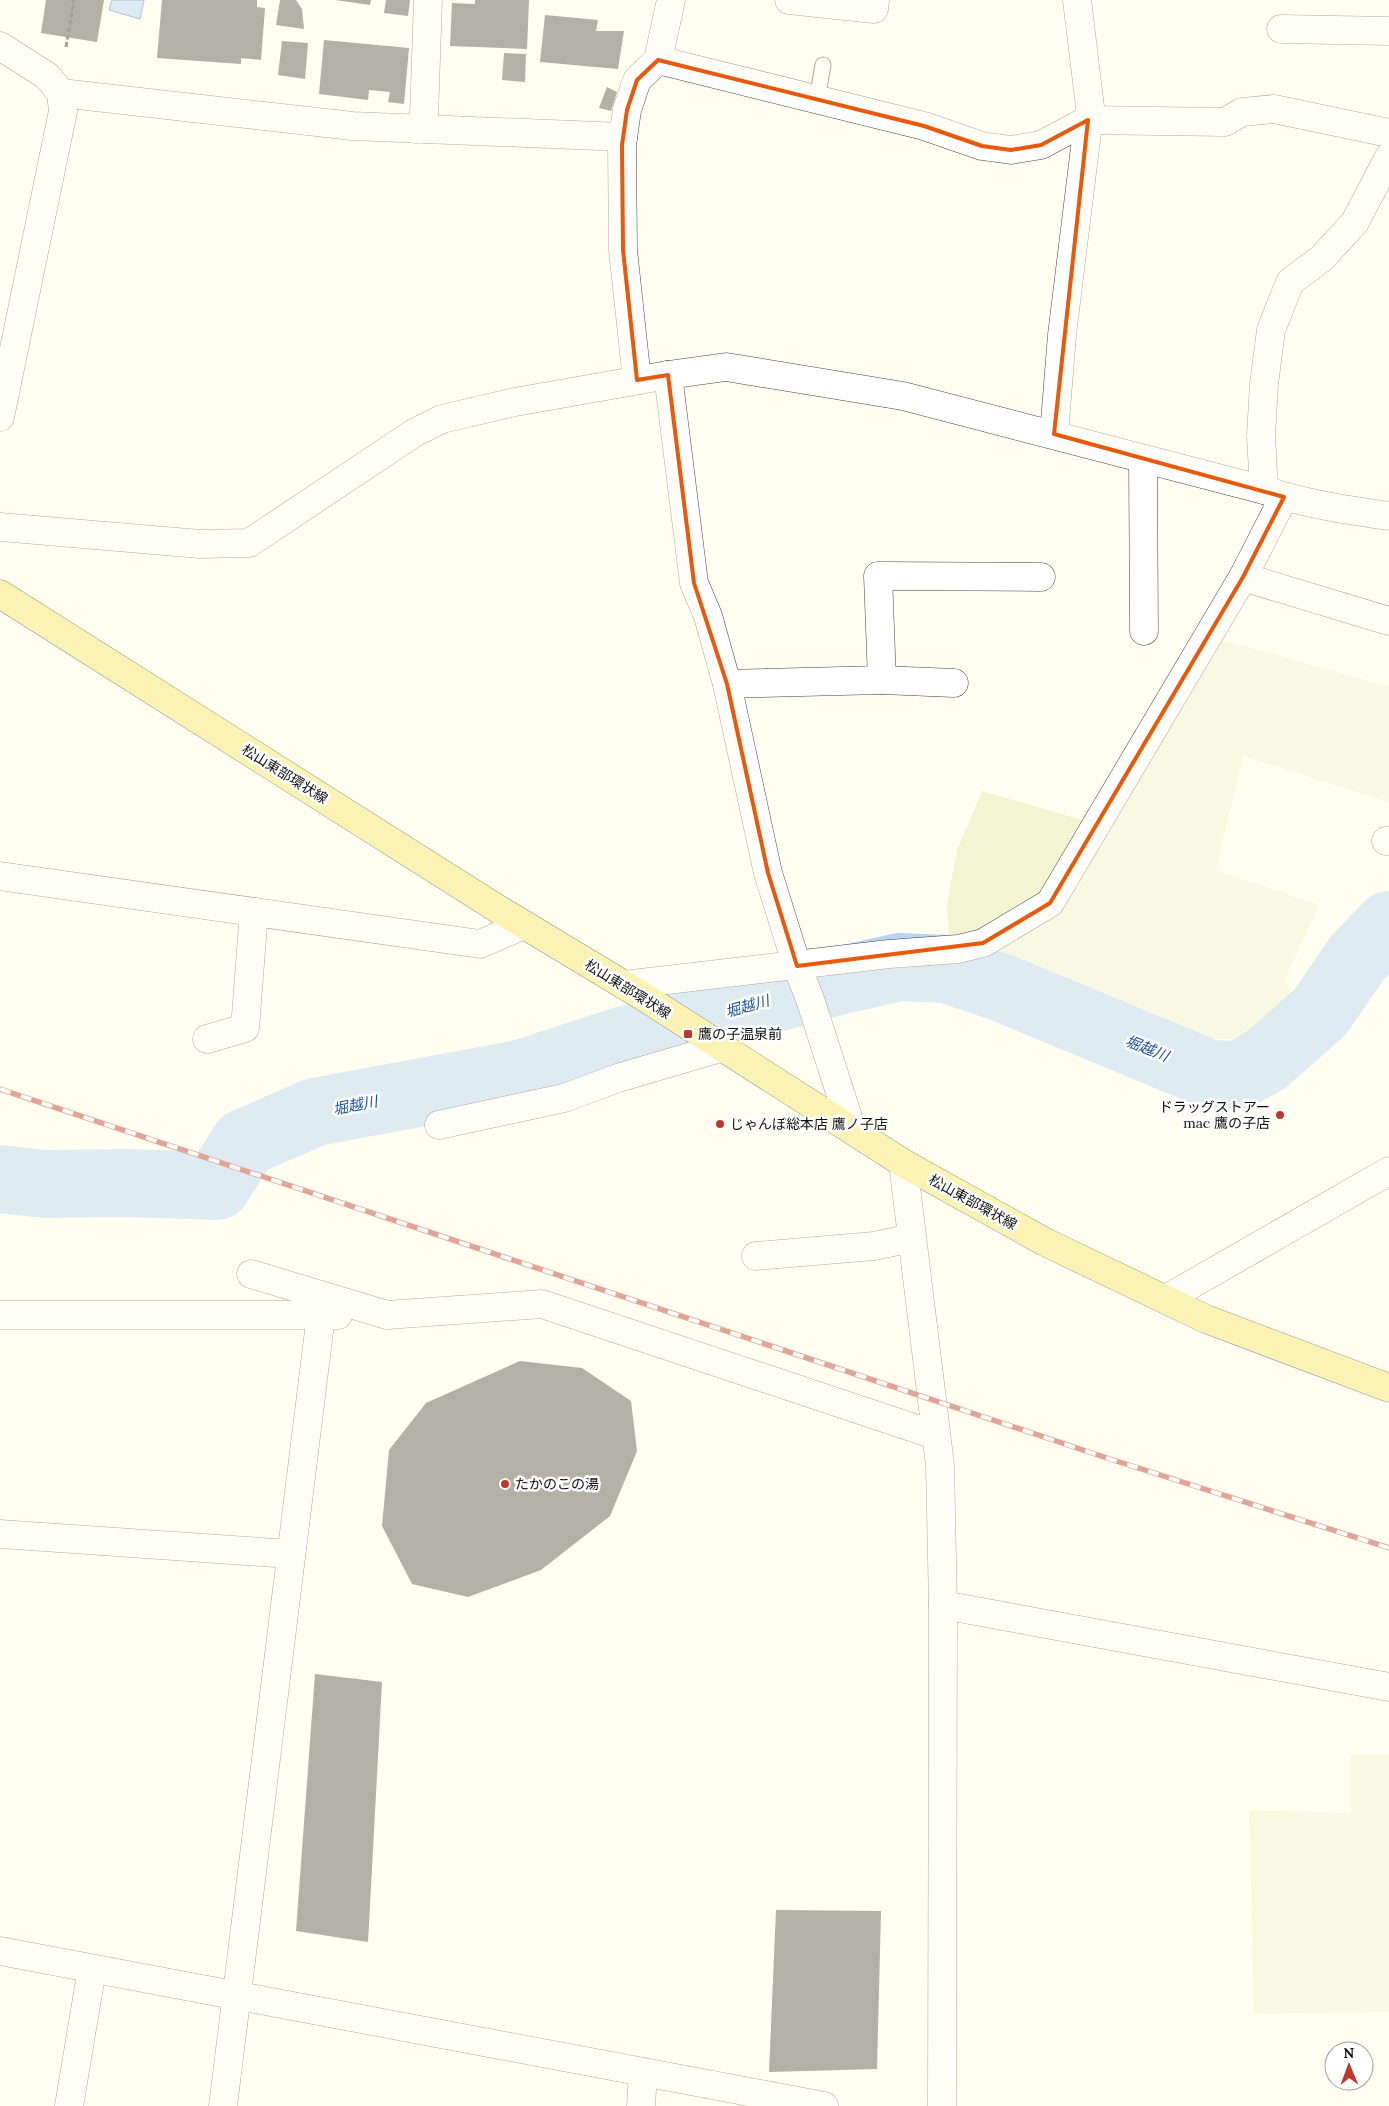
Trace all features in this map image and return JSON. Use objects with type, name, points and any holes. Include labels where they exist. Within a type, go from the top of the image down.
[{"type":"main road","name":"松山東部環状線","points":[[0,594],[524,925],[634,991],[714,1044],[903,1163],[1045,1242],[1206,1318],[1389,1388]]},
{"type":"street","points":[[416,129],[424,116],[428,0]]},
{"type":"street","points":[[636,380],[623,250],[623,137],[626,110],[637,80],[658,60],[671,0]]},
{"type":"street","points":[[789,0],[874,9],[875,0]]},
{"type":"street","points":[[1054,434],[1062,335],[1090,107],[1077,0]]},
{"type":"street","points":[[1282,28],[1389,31]]},
{"type":"street","points":[[0,46],[47,76],[61,92],[62,111],[10,316],[0,417]]},
{"type":"street","points":[[658,60],[924,126],[982,146],[1012,150],[1041,145],[1088,120],[1225,122],[1242,112],[1274,109],[1389,133]]},
{"type":"street","points":[[61,92],[352,126],[623,137]]},
{"type":"street","points":[[634,991],[889,954],[958,949],[983,943],[1050,903],[1243,578],[1274,493],[1261,436],[1264,384],[1271,330],[1290,282],[1322,258],[1354,222],[1389,157]]},
{"type":"street","points":[[0,527],[200,544],[249,543],[414,433],[442,419],[515,402],[636,380],[726,367],[902,396],[1054,434],[1332,508],[1389,516]]},
{"type":"street","points":[[668,375],[694,583],[708,616],[727,684],[768,873],[797,968],[811,1002],[852,1130]]},
{"type":"street","points":[[1143,459],[1144,631]]},
{"type":"street","points":[[882,680],[878,576],[1041,577]]},
{"type":"street","points":[[1243,578],[1389,621]]},
{"type":"street","points":[[727,684],[882,680],[954,683]]},
{"type":"street","points":[[0,876],[480,944],[524,925]]},
{"type":"street","points":[[207,1039],[245,1028],[254,912]]},
{"type":"street","points":[[439,1125],[564,1098],[714,1044]]},
{"type":"street","points":[[903,1163],[940,1464],[942,1605],[942,2106]]},
{"type":"street","points":[[1166,1299],[1389,1171]]},
{"type":"street","points":[[756,1256],[874,1246],[912,1238]]},
{"type":"street","points":[[251,1274],[387,1315]]},
{"type":"street","points":[[0,1316],[387,1315],[542,1304],[935,1435]]},
{"type":"street","points":[[223,2106],[321,1315]]},
{"type":"street","points":[[0,1534],[291,1554]]},
{"type":"street","points":[[942,1605],[1389,1687]]},
{"type":"street","points":[[0,1951],[236,1997],[824,2106]]},
{"type":"street","points":[[69,2106],[92,1968]]},
{"type":"street","points":[[641,2106],[643,2073]]},
{"type":"lane","points":[[817,99],[823,65]]},
{"type":"highlighted area","points":[[658,60],[924,126],[982,146],[1011,150],[1041,145],[1088,120],[1054,434],[1284,497],[1243,577],[1050,903],[983,943],[797,966],[768,873],[727,684],[694,583],[668,375],[637,380],[623,250],[622,145],[627,110],[637,80]]},
{"type":"green space","points":[[1216,638],[1389,687],[1389,802],[1243,756],[1216,870],[1319,905],[1285,979],[1292,995],[1291,1009],[1273,1023],[1252,1033],[1230,1039],[1195,1038],[985,959],[985,951],[1057,910]]},
{"type":"green space","points":[[982,791],[1082,820],[1037,896],[968,939],[949,938],[947,904],[957,850]]},
{"type":"green space","points":[[1351,1754],[1389,1754],[1389,2012],[1254,2014],[1249,1810],[1351,1813]]},
{"type":"water","points":[[112,0],[144,0],[140,19],[109,10]]},
{"type":"building","points":[[46,0],[104,0],[97,42],[41,33]]},
{"type":"building","points":[[162,0],[257,0],[257,7],[265,8],[261,60],[241,58],[241,64],[157,58]]},
{"type":"building","points":[[280,0],[296,0],[302,9],[304,29],[276,25]]},
{"type":"building","points":[[335,0],[371,0],[370,5]]},
{"type":"building","points":[[386,0],[410,0],[408,16],[384,13]]},
{"type":"building","points":[[475,0],[529,0],[527,49],[450,46],[452,3],[475,4]]},
{"type":"building","points":[[545,15],[598,20],[596,31],[624,31],[618,69],[540,62]]},
{"type":"building","points":[[324,40],[409,48],[404,104],[388,102],[390,92],[369,90],[368,100],[319,94]]},
{"type":"building","points":[[282,41],[308,43],[305,79],[278,75]]},
{"type":"building","points":[[504,53],[526,54],[525,82],[502,80]]},
{"type":"building","points":[[607,87],[617,92],[611,111],[599,108]]},
{"type":"building","name":"たかのこの湯","points":[[520,1361],[582,1368],[631,1401],[637,1451],[610,1516],[541,1570],[468,1597],[412,1584],[382,1526],[389,1450],[426,1403]]},
{"type":"building","points":[[315,1674],[382,1682],[368,1942],[296,1931]]},
{"type":"building","points":[[776,1910],[881,1911],[877,2069],[769,2072]]},
{"type":"waterway","name":"堀越川","points":[[0,1179],[45,1184],[126,1183],[217,1186],[244,1143],[315,1112],[520,1074],[618,1042],[837,981],[900,967],[946,969],[1000,987],[1210,1074],[1239,1075],[1266,1060],[1320,1012],[1358,957],[1389,925]]},
{"type":"railway","points":[[0,1089],[1107,1458],[1389,1548]]},
{"type":"place","name":"鷹の子温泉前","points":[[688,1034]]},
{"type":"place","name":"ドラッグストアー mac 鷹の子店","points":[[1280,1115]]},
{"type":"place","name":"じゃんぼ総本店 鷹ノ子店","points":[[720,1124]]},
{"type":"place","name":"たかのこの湯","points":[[505,1484]]}]
